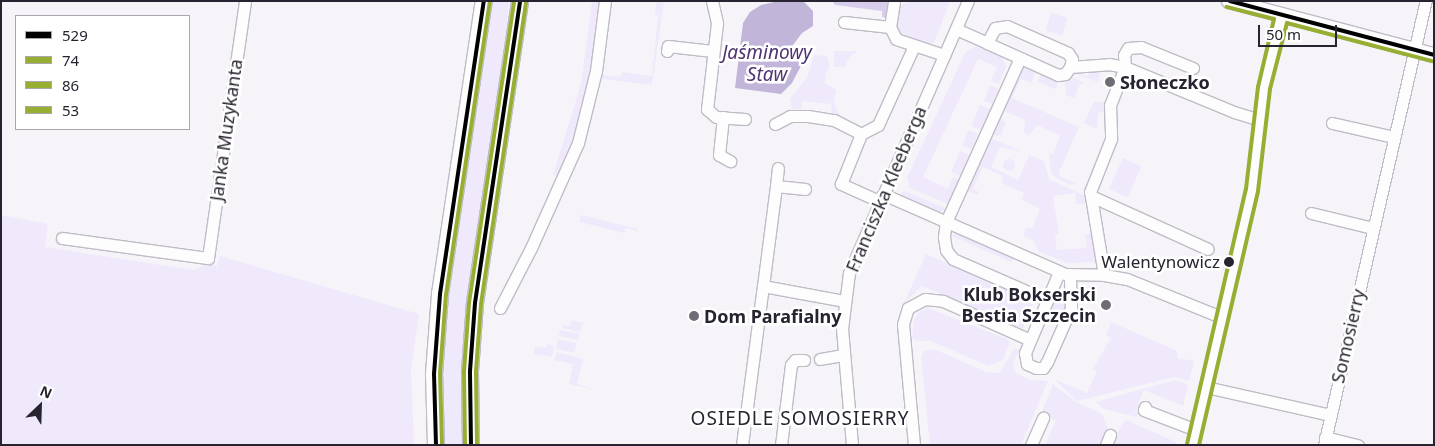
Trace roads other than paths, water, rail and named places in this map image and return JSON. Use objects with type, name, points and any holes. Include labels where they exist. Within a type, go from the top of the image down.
[{"type":"main road","points":[[436,445],[434,374],[440,294],[484,1]]},
{"type":"main road","points":[[471,445],[470,371],[474,303],[520,1]]},
{"type":"street","name":"Janka Muzykanta","points":[[62,238],[208,258],[245,1]]},
{"type":"street","points":[[500,308],[532,248],[575,150],[596,71],[605,1]]},
{"type":"street","points":[[712,1],[717,23],[707,109],[711,115],[745,120]]},
{"type":"street","points":[[894,1],[890,27],[896,39],[944,55]]},
{"type":"street","name":"Franciszka Kleeberga","points":[[852,445],[844,355],[844,300],[852,263],[968,1]]},
{"type":"street","points":[[1229,1],[1434,55]]},
{"type":"street","name":"Somosierry","points":[[1325,441],[1426,1]]},
{"type":"street","points":[[1193,445],[1221,317],[1252,190],[1266,78],[1282,15]]},
{"type":"street","points":[[844,22],[890,27]]},
{"type":"street","points":[[956,29],[1020,58],[1058,75],[1066,74],[1072,59],[1068,53],[1007,26],[995,28],[987,43]]},
{"type":"street","points":[[1104,275],[1091,196],[1091,185],[1111,139],[1110,105],[1125,67],[1125,51],[1136,45],[1193,68]]},
{"type":"street","points":[[667,51],[668,46],[713,51]]},
{"type":"street","points":[[914,46],[878,125],[861,134],[841,184],[946,222],[1065,274],[1104,275],[1142,284],[1221,317]]},
{"type":"street","points":[[1020,58],[946,222],[945,243],[954,259],[1047,300]]},
{"type":"street","points":[[1070,67],[1109,64],[1125,67],[1234,112],[1261,120]]},
{"type":"street","points":[[776,124],[790,116],[808,116],[834,120],[861,134]]},
{"type":"street","points":[[723,118],[719,155],[730,161]]},
{"type":"street","points":[[1332,123],[1394,136]]},
{"type":"street","points":[[742,445],[778,168]]},
{"type":"street","points":[[776,186],[804,189]]},
{"type":"street","points":[[1091,196],[1208,249]]},
{"type":"street","points":[[1311,213],[1373,228]]},
{"type":"street","points":[[1065,274],[1071,308],[1043,368],[1036,368],[1025,361],[1030,340],[1047,300],[1065,274]]},
{"type":"street","points":[[763,286],[844,300]]},
{"type":"street","points":[[914,445],[903,324],[908,308],[925,299],[937,299],[1030,340]]},
{"type":"street","points":[[820,359],[844,355]]},
{"type":"street","points":[[781,445],[791,365],[795,360],[804,360]]},
{"type":"street","points":[[1206,387],[1330,415]]},
{"type":"street","points":[[1146,407],[1144,410],[1196,430]]},
{"type":"street","points":[[1031,445],[1043,418]]},
{"type":"street","points":[[1325,441],[1358,445]]},
{"type":"water","name":"Jaśminowy Staw","points":[[779,1],[803,1],[813,11],[813,26],[802,33],[793,45],[796,57],[803,62],[792,83],[781,94],[735,88],[743,23],[750,12],[761,5]]},
{"type":"place","name":"Słoneczko","points":[[1110,82]]},
{"type":"place","name":"Walentynowicz","points":[[1229,262]]},
{"type":"place","name":"Klub Bokserski Bestia Szczecin","points":[[1106,305]]},
{"type":"place","name":"Dom Parafialny","points":[[694,316]]},
{"type":"district","name":"OSIEDLE SOMOSIERRY","points":[[800,419]]}]
